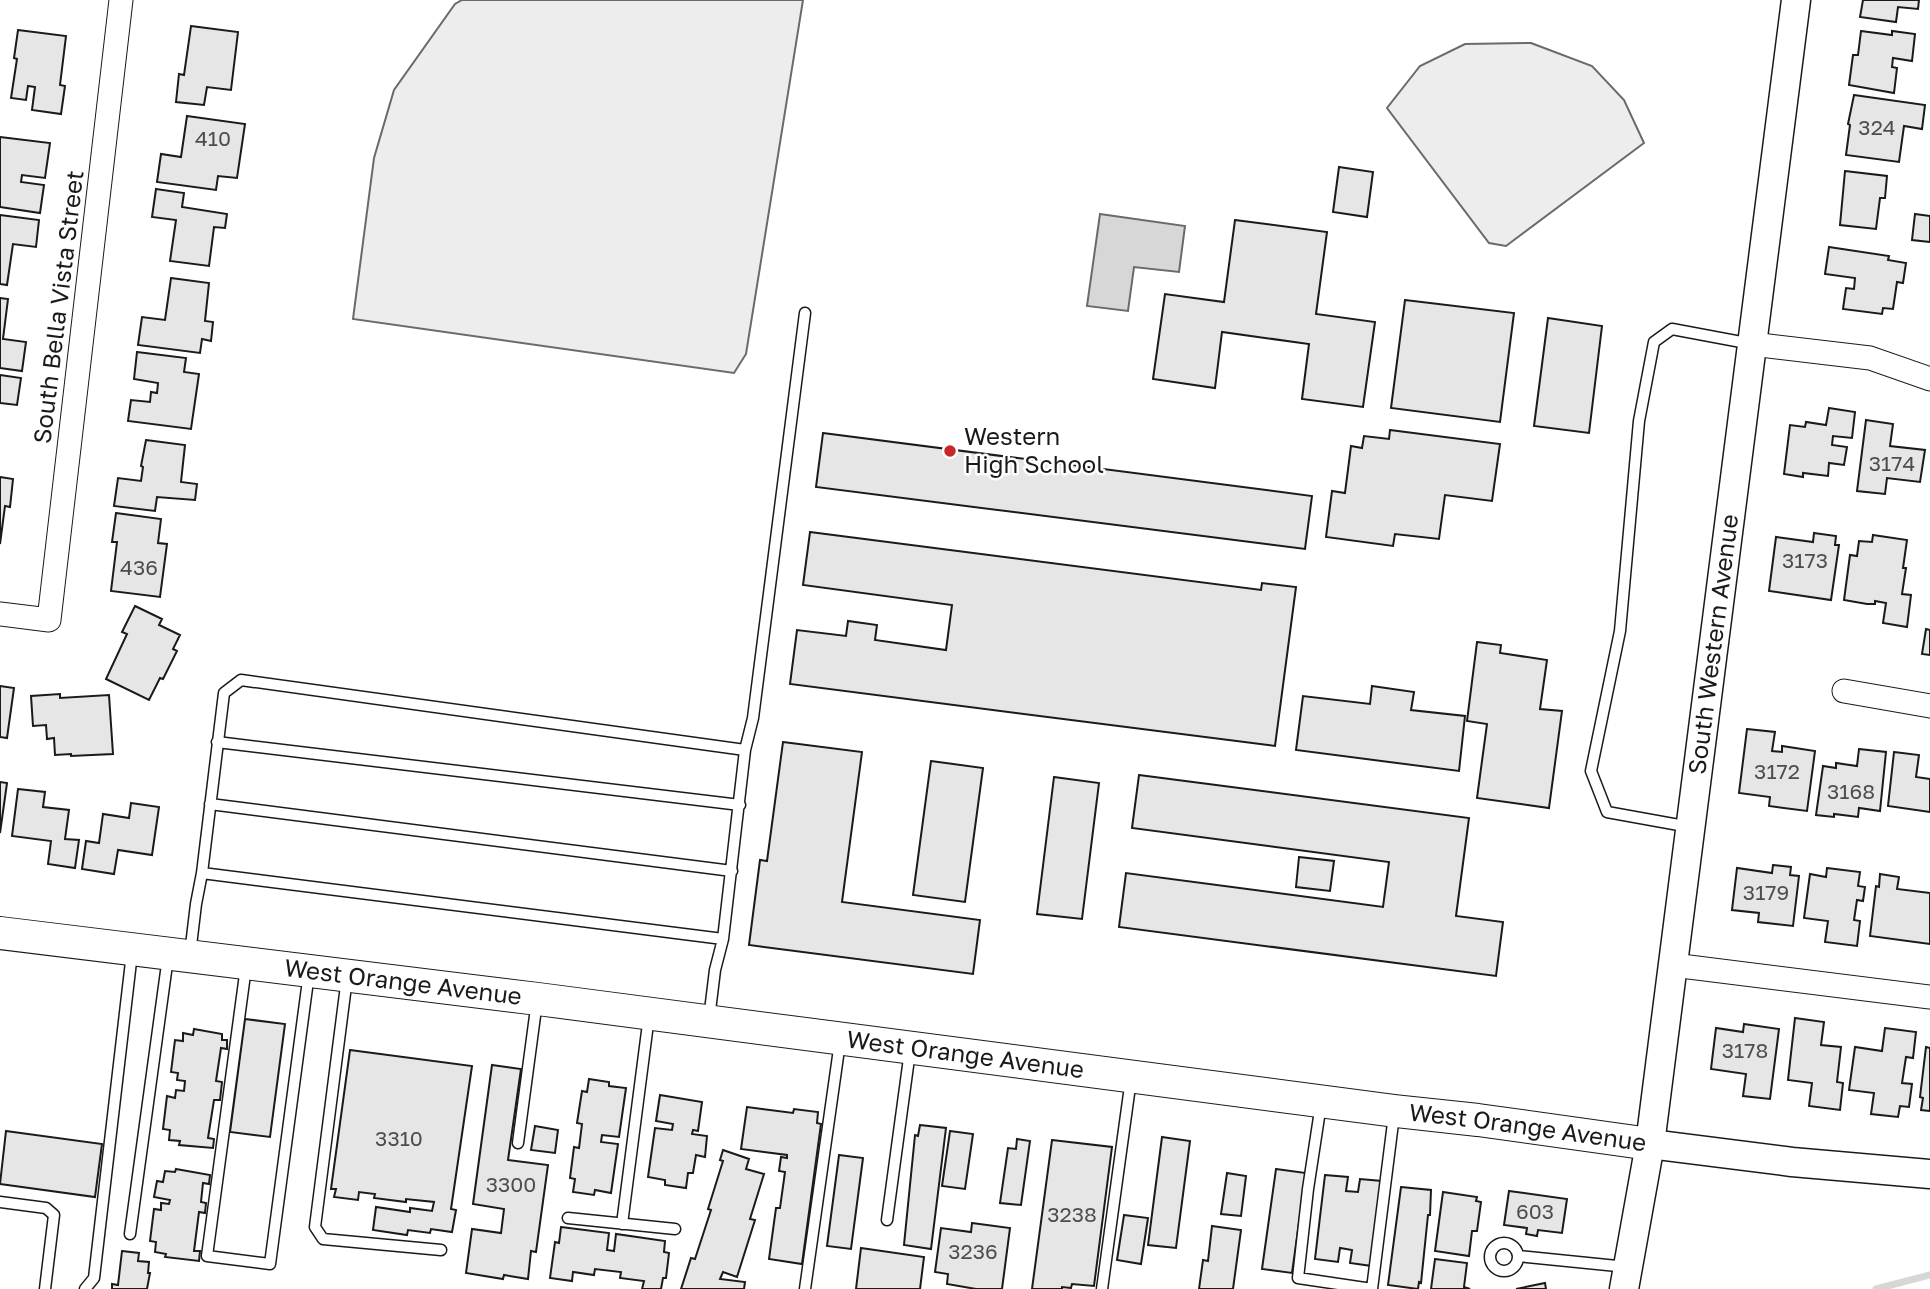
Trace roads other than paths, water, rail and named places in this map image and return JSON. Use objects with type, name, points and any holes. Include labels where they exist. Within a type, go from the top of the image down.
[{"type":"main road","name":"West Orange Avenue","points":[[0,933],[649,1013],[1650,1144]]},
{"type":"street","name":"South Bella Vista Street","points":[[0,614],[49,620],[121,0]]},
{"type":"street","name":"South Western Avenue","points":[[1625,1278],[1650,1144],[1796,0]]},
{"type":"street","points":[[1752,344],[1870,358],[1930,379]]},
{"type":"street","points":[[1844,691],[1930,706]]},
{"type":"street","points":[[1673,965],[1930,997]]},
{"type":"street","name":"West Orange Avenue","points":[[1650,1144],[1792,1162],[1930,1174]]},
{"type":"lane","points":[[708,1021],[715,970],[723,939],[745,750],[752,718],[805,313]]},
{"type":"lane","points":[[1690,828],[1607,812],[1591,771],[1620,631],[1639,421],[1654,342],[1672,330],[1752,344]]},
{"type":"lane","points":[[130,1234],[179,955],[202,873],[224,693],[241,680],[745,750]]},
{"type":"lane","points":[[216,742],[740,805]]},
{"type":"lane","points":[[210,804],[732,871]]},
{"type":"lane","points":[[202,873],[723,939]]},
{"type":"lane","points":[[85,1289],[94,1278],[132,950]]},
{"type":"lane","points":[[246,963],[207,1256],[270,1264],[310,970]]},
{"type":"lane","points":[[347,975],[315,1227],[323,1239],[440,1250]]},
{"type":"lane","points":[[518,1143],[538,999]]},
{"type":"lane","points":[[622,1224],[649,1013]]},
{"type":"lane","points":[[805,1289],[840,1039]]},
{"type":"lane","points":[[887,1220],[911,1048]]},
{"type":"lane","points":[[1102,1289],[1131,1076]]},
{"type":"lane","points":[[1321,1101],[1298,1278],[1372,1289],[1395,1111]]},
{"type":"lane","points":[[0,1202],[46,1208],[54,1215],[45,1289]]},
{"type":"lane","points":[[568,1218],[675,1229]]},
{"type":"lane","points":[[1518,1256],[1625,1278]]},
{"type":"waterway","points":[[1876,1289],[1930,1275]]},
{"type":"place","name":"Western High School","points":[[950,451]]}]
